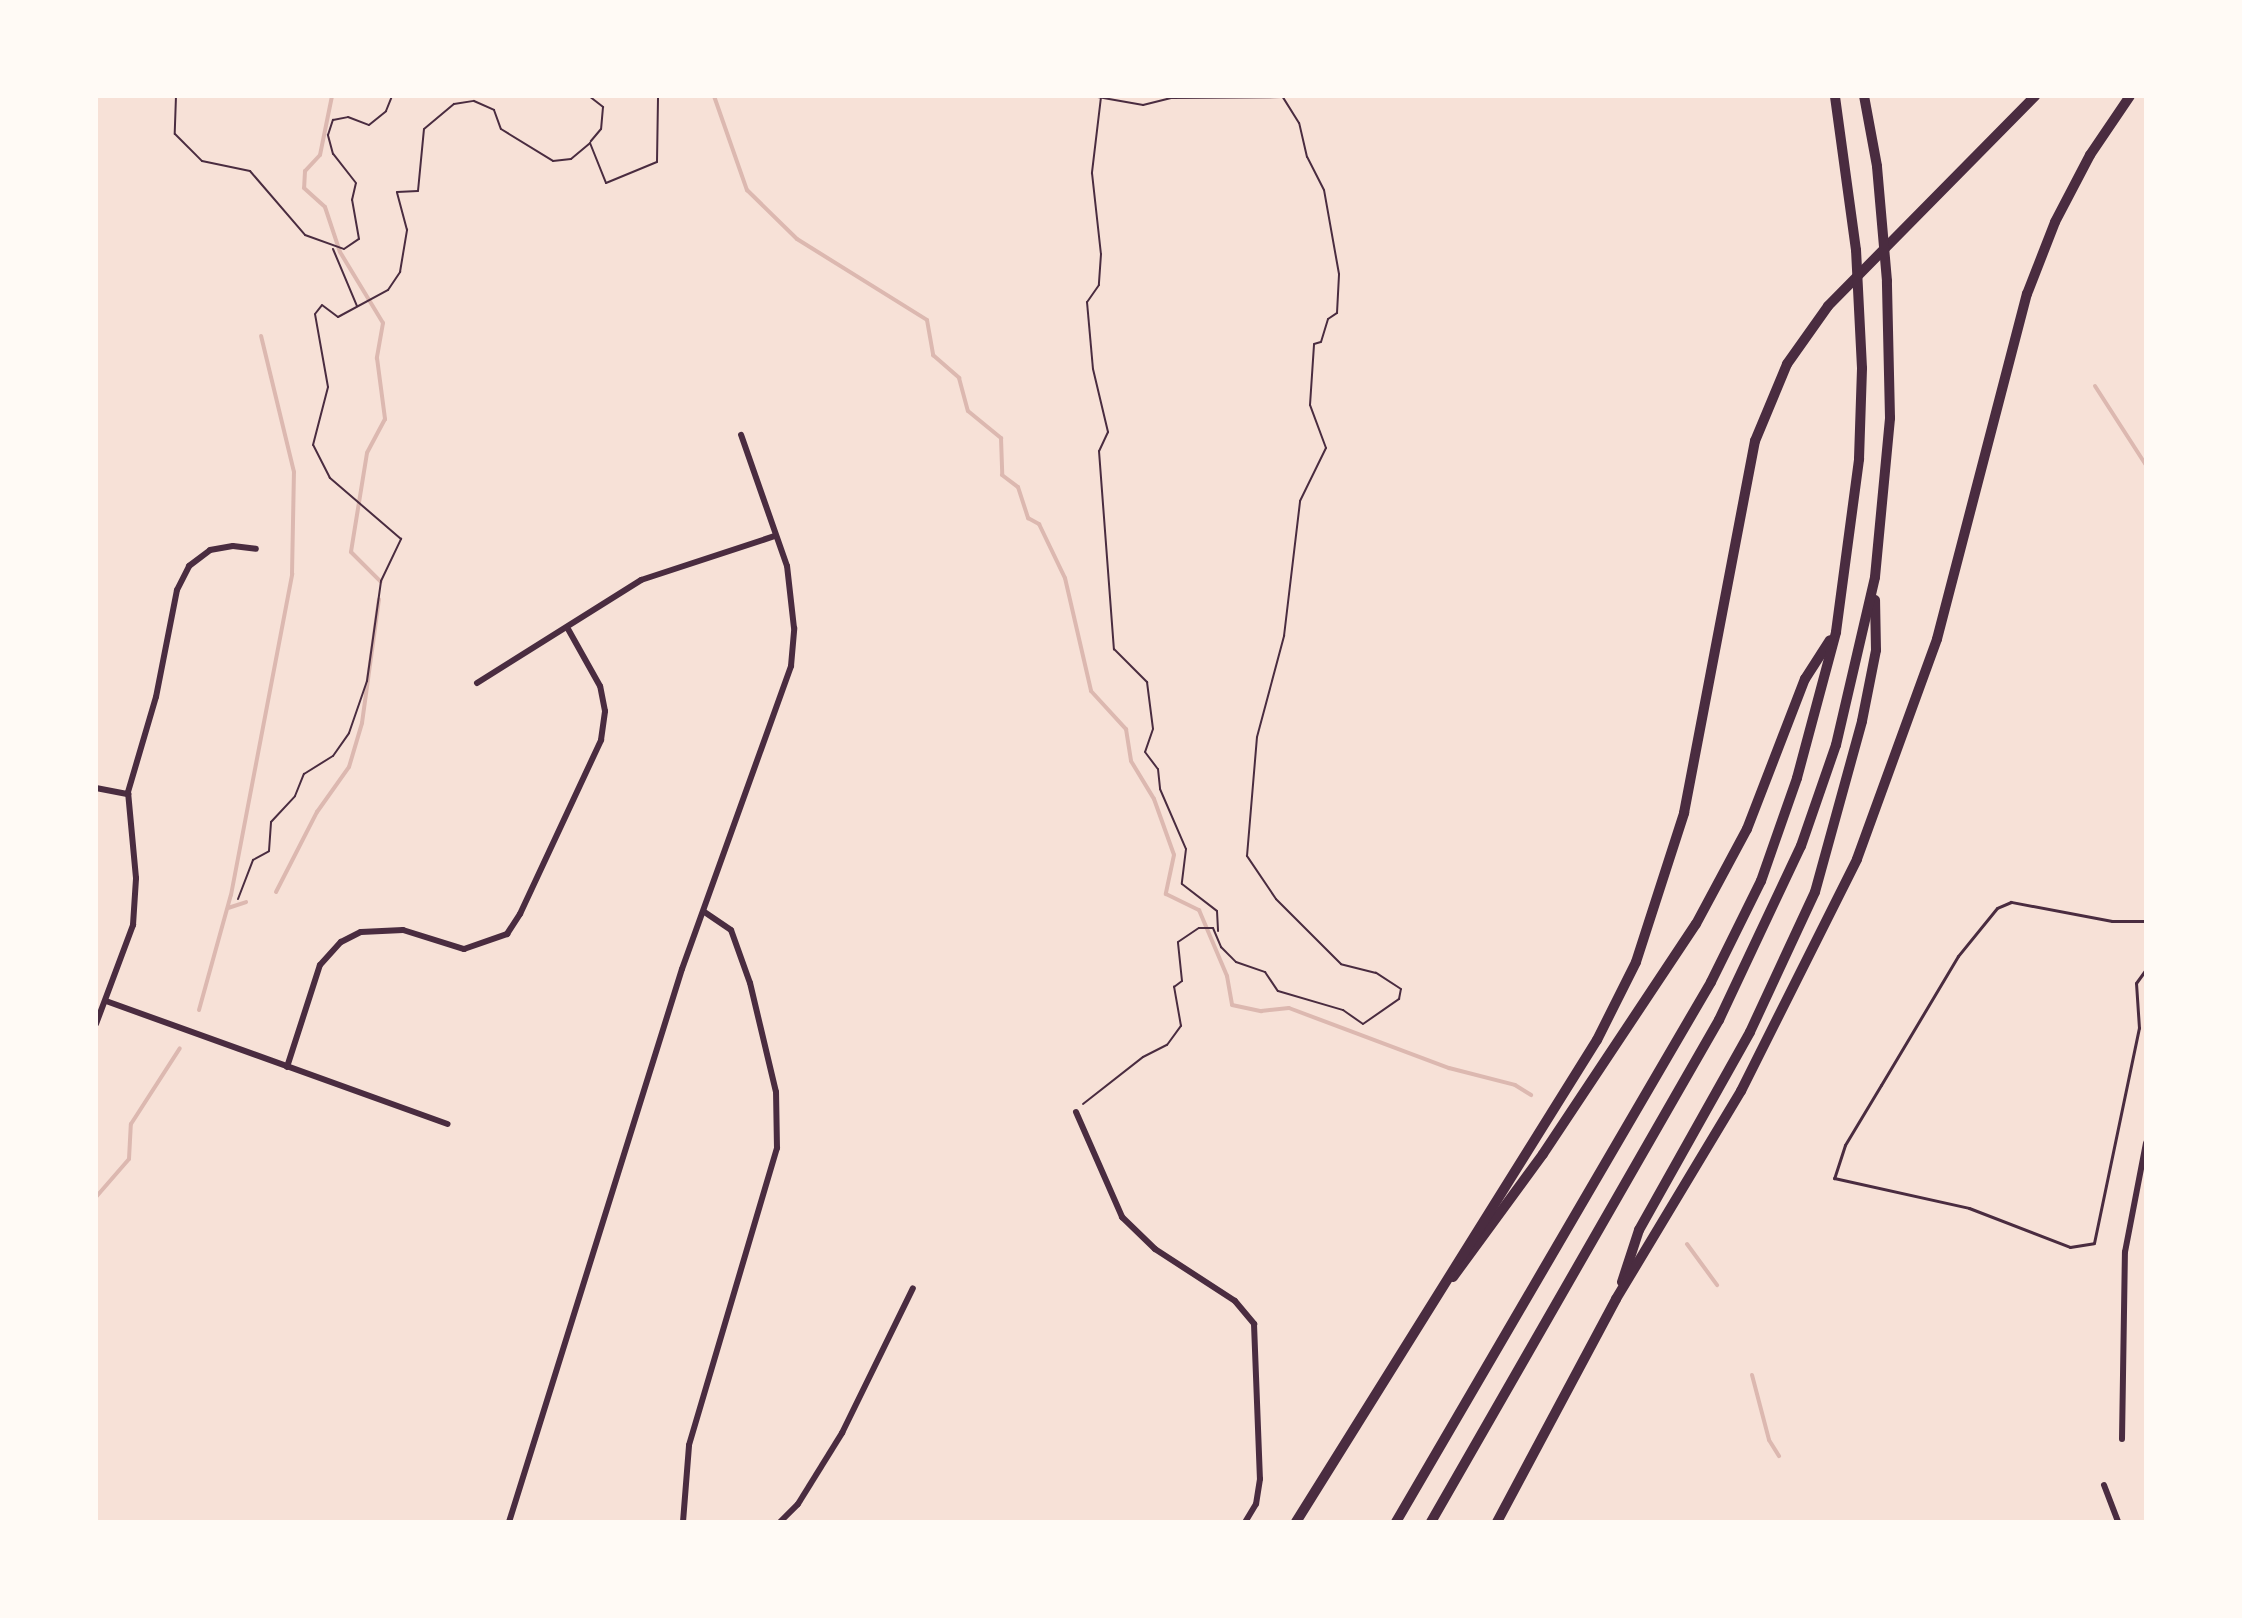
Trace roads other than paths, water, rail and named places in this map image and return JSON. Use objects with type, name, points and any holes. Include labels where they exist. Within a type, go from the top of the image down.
[{"type":"highway","points":[[1396,1522],[1711,982],[1761,881],[1797,778],[1836,632],[1854,513],[1862,368],[1856,250],[1835,96]]},
{"type":"highway","points":[[1431,1522],[1690,1075],[1751,957],[1824,783],[1862,646],[1886,490],[1891,347],[1877,166],[1864,96]]},
{"type":"highway","points":[[1296,1522],[1597,1040],[1656,911],[1684,813],[1755,441],[1787,364],[1828,306],[2035,96]]},
{"type":"highway","points":[[1497,1522],[1616,1299],[1748,1078],[1857,859],[1937,639],[2027,294],[2083,168],[2130,96]]},
{"type":"highway","points":[[1616,1299],[1639,1230],[1750,1032],[1815,892],[1843,800],[1876,650],[1875,577]]},
{"type":"highway","points":[[1450,1279],[1467,1264],[1535,1166],[1696,924],[1747,829],[1805,679],[1836,632]]},
{"type":"highway","points":[[1507,1522],[1511,1494]]},
{"type":"street","points":[[509,1522],[569,1316],[704,912],[791,666],[793,594],[741,435]]},
{"type":"street","points":[[477,683],[568,629],[641,580],[775,536]]},
{"type":"street","points":[[96,1024],[135,909],[128,794],[156,697],[167,627],[182,577],[210,550],[233,546],[256,549]]},
{"type":"street","points":[[287,1067],[320,965],[341,942],[361,932],[403,930],[464,949],[507,934],[520,914],[601,740],[605,711],[600,686],[568,629]]},
{"type":"street","points":[[96,788],[128,794]]},
{"type":"street","points":[[683,1522],[689,1445],[777,1148],[774,1078],[750,983],[731,930],[704,912]]},
{"type":"street","points":[[106,1001],[448,1124]]},
{"type":"street","points":[[1076,1112],[1122,1217],[1155,1249],[1235,1301],[1254,1324],[1260,1479],[1256,1504],[1245,1522]]},
{"type":"street","points":[[2122,1439],[2125,1252],[2146,1143]]},
{"type":"street","points":[[780,1522],[798,1504],[842,1433],[913,1288]]},
{"type":"street","points":[[2104,1485],[2118,1522]]},
{"type":"lane","points":[[2146,921],[2112,921],[2011,902],[1997,908],[1952,967],[1845,1145],[1834,1178],[1969,1208],[2070,1247],[2094,1243],[2139,1028],[2136,983],[2146,969]]},
{"type":"waterway","points":[[332,96],[320,155],[305,171],[304,188],[325,207],[340,252],[383,323],[377,358],[385,419],[367,453],[351,552],[381,582]]},
{"type":"waterway","points":[[714,96],[747,190],[797,239],[927,320],[933,355],[959,378],[968,411],[1001,438],[1002,475],[1018,487],[1028,518],[1039,524],[1065,578],[1091,691],[1126,729],[1131,761],[1154,799],[1174,855],[1166,894],[1199,910],[1227,976],[1232,1005],[1261,1011],[1289,1008],[1449,1068],[1515,1085],[1531,1095]]},
{"type":"waterway","points":[[199,1010],[231,895],[292,574],[294,472],[261,336]]},
{"type":"waterway","points":[[2095,386],[2146,465]]},
{"type":"waterway","points":[[276,892],[317,812],[349,767],[362,723],[379,599]]},
{"type":"waterway","points":[[228,908],[246,902]]},
{"type":"waterway","points":[[96,1197],[129,1159],[131,1124],[180,1048]]},
{"type":"waterway","points":[[1687,1244],[1717,1285]]},
{"type":"waterway","points":[[1752,1375],[1769,1440],[1779,1456]]}]
